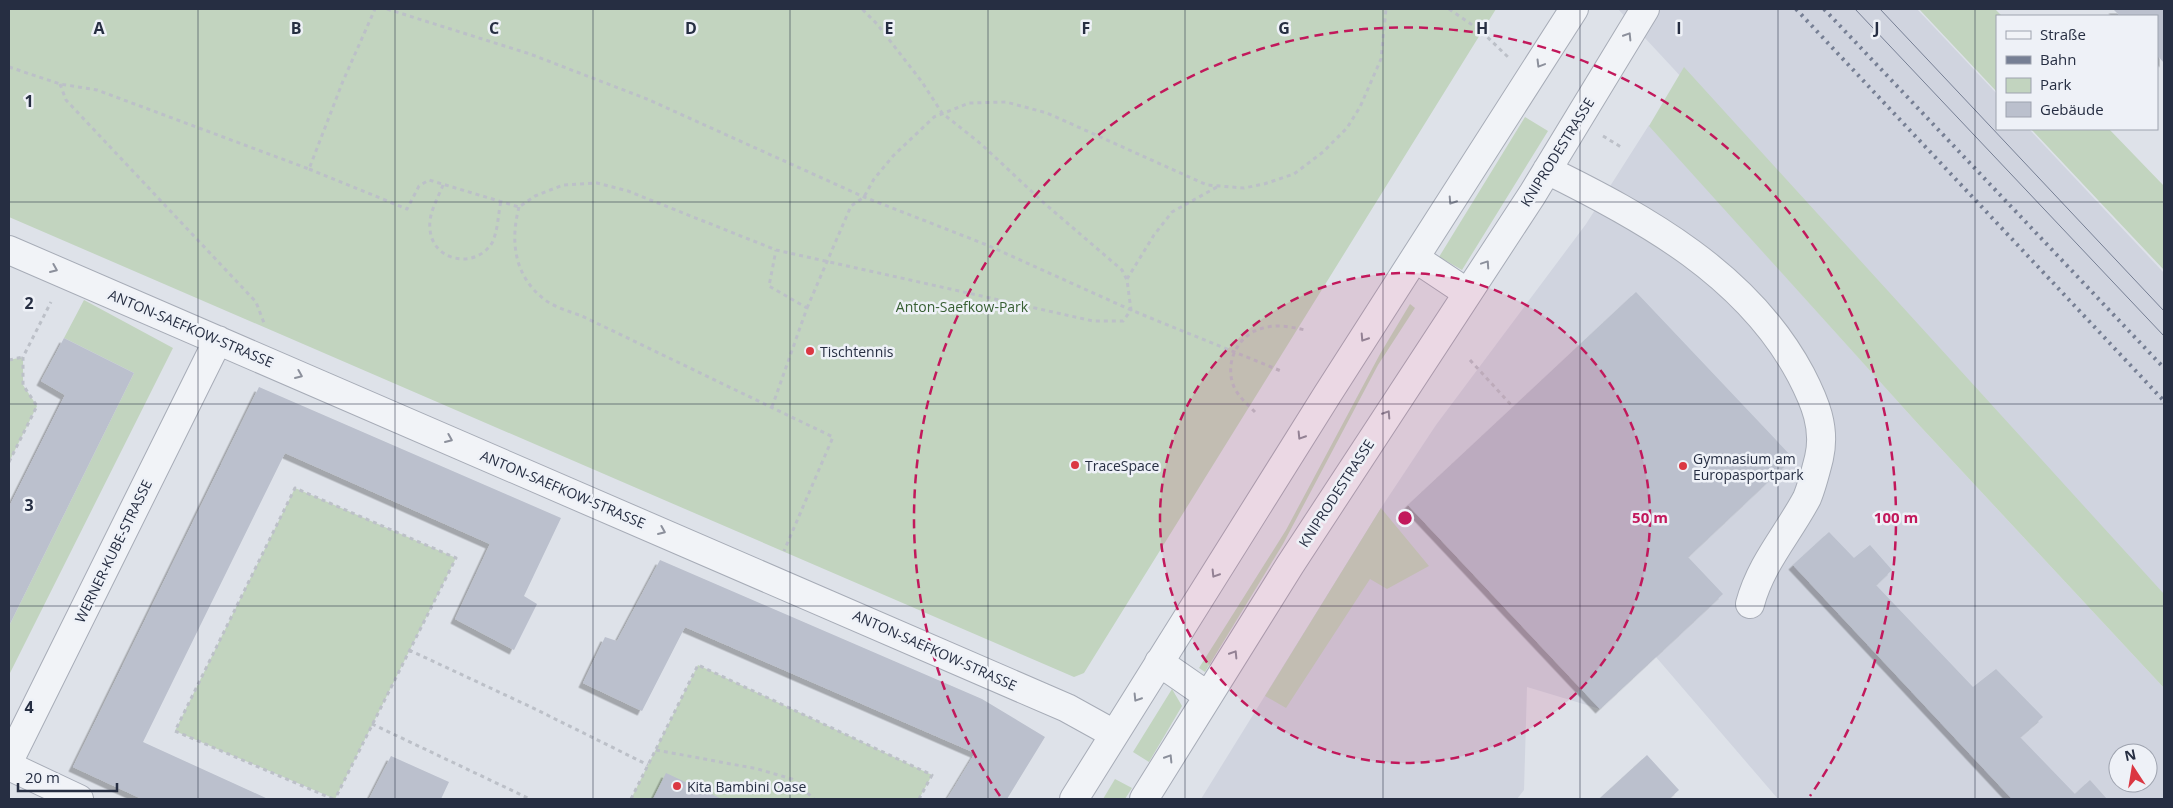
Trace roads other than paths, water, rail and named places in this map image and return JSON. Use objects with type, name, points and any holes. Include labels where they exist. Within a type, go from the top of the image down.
[{"type":"street","name":"KNIPRODESTRASSE","points":[[1144,799],[1466,292],[1547,170],[1645,9]]},
{"type":"street","points":[[1074,799],[1414,258],[1569,16]]},
{"type":"street","points":[[1547,170],[1614,203],[1692,254],[1730,285],[1775,333],[1808,388],[1823,430],[1819,457],[1807,497],[1764,565],[1750,604]]},
{"type":"street","name":"ANTON-SAEFKOW-STRASSE","points":[[9,250],[1067,708],[1114,734]]},
{"type":"street","points":[[1414,258],[1466,292]]},
{"type":"street","name":"WERNER-KUBE-STRASSE","points":[[9,761],[218,340]]},
{"type":"street","points":[[1159,662],[1208,696]]},
{"type":"street","points":[[9,766],[80,799]]},
{"type":"tram line","points":[[1855,9],[2164,336]]},
{"type":"tram line","points":[[1880,9],[2164,311]]},
{"type":"railway","points":[[1796,9],[2164,401]]},
{"type":"railway","points":[[1824,9],[2164,368]]},
{"type":"place","name":"Tischtennis","points":[[810,351]]},
{"type":"place","name":"TraceSpace","points":[[1075,465]]},
{"type":"place","name":"Gymnasium am Europasportpark","points":[[1683,466]]},
{"type":"place","name":"Kita Bambini Oase","points":[[677,786]]},
{"type":"park label","name":"Anton-Saefkow-Park","points":[[962,306]]}]
